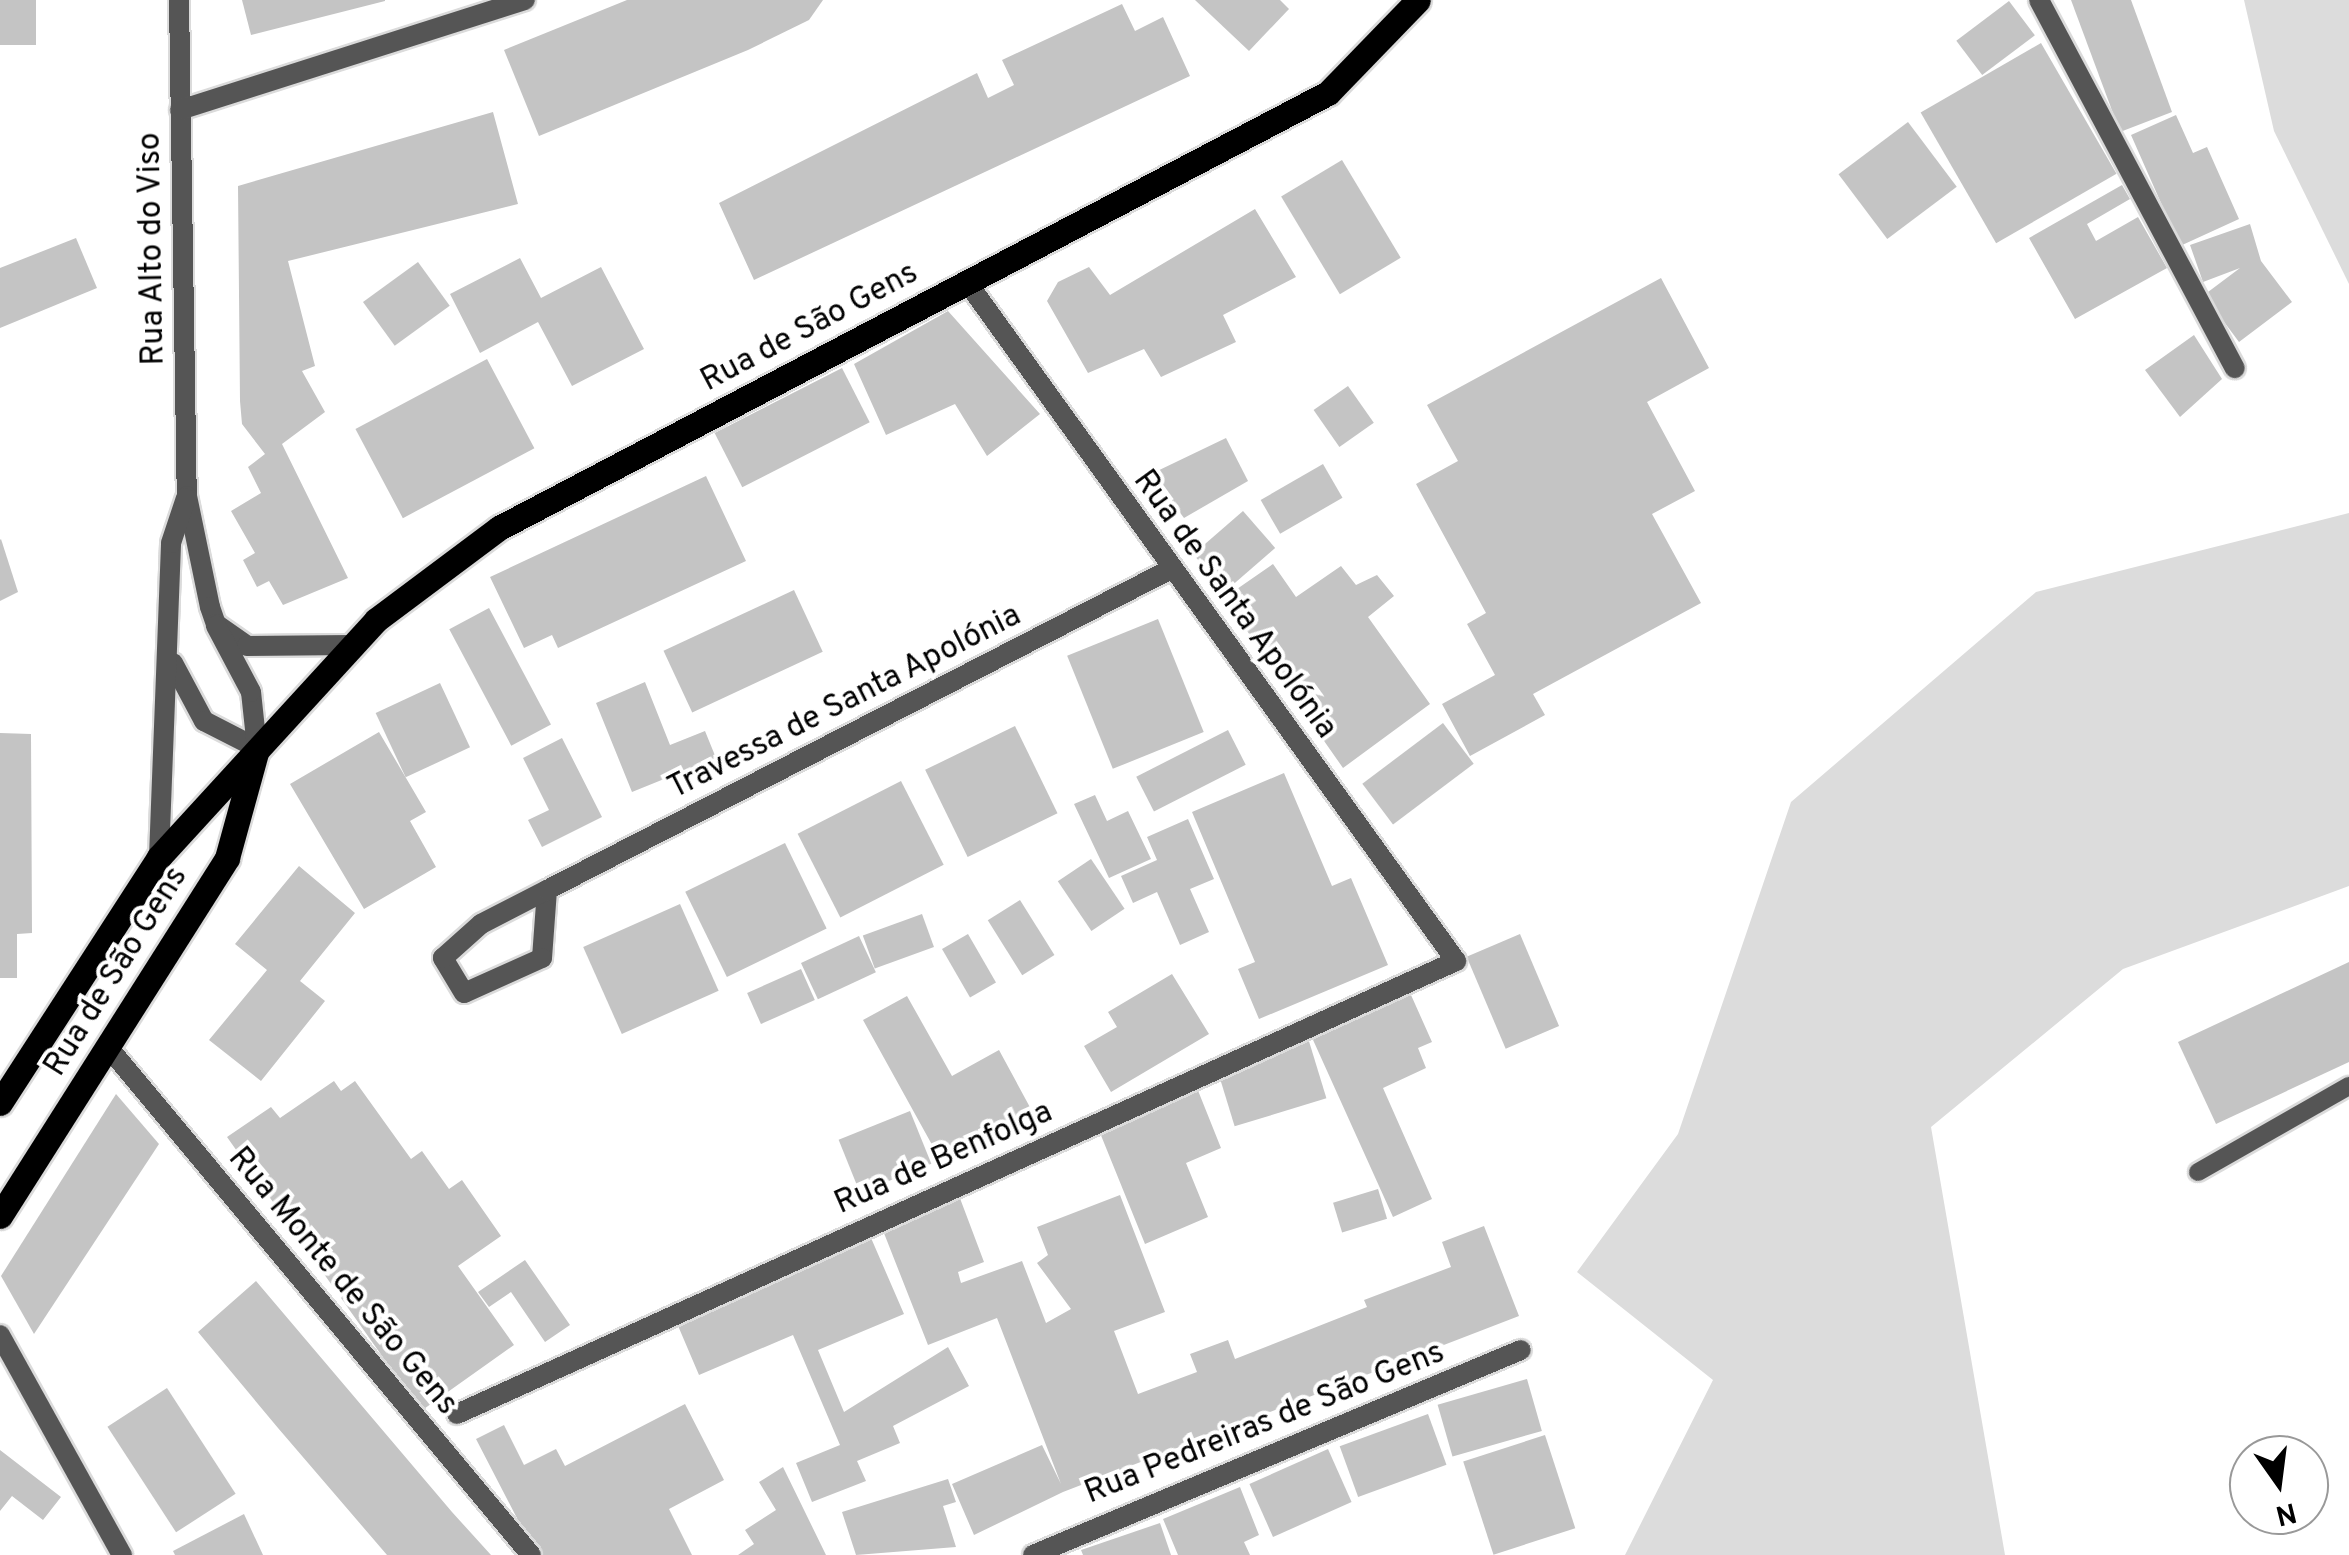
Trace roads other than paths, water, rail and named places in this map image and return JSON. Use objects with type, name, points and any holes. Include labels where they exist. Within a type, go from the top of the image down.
[{"type":"main road","name":"Rua de São Gens","points":[[0,1103],[159,856],[352,645],[499,528],[1328,94],[1418,0]]},
{"type":"main road","name":"Rua de São Gens","points":[[0,1216],[227,858],[257,748]]},
{"type":"street","name":"Rua Alto do Viso","points":[[179,0],[187,496],[216,624],[250,692],[257,748]]},
{"type":"street","points":[[180,110],[525,0]]},
{"type":"street","points":[[2039,0],[2234,368]]},
{"type":"street","name":"Rua de Santa Apolónia","points":[[967,282],[1456,961]]},
{"type":"street","name":"Rua Alto do Viso","points":[[159,856],[173,663],[170,543],[187,496]]},
{"type":"street","name":"Travessa de Santa Apolónia","points":[[547,890],[542,958],[464,993],[443,958],[481,924],[547,890],[1171,569]]},
{"type":"street","points":[[216,624],[247,646],[352,645]]},
{"type":"street","name":"Rua Alto do Viso","points":[[173,663],[204,721],[257,748]]},
{"type":"street","name":"Rua de Benfolga","points":[[457,1414],[1456,961]]},
{"type":"street","name":"Rua Monte de São Gens","points":[[108,1047],[531,1555]]},
{"type":"street","points":[[0,1335],[122,1555]]},
{"type":"street","name":"Rua Pedreiras de São Gens","points":[[1034,1555],[1521,1350]]},
{"type":"lane","points":[[2198,1172],[2349,1086]]}]
